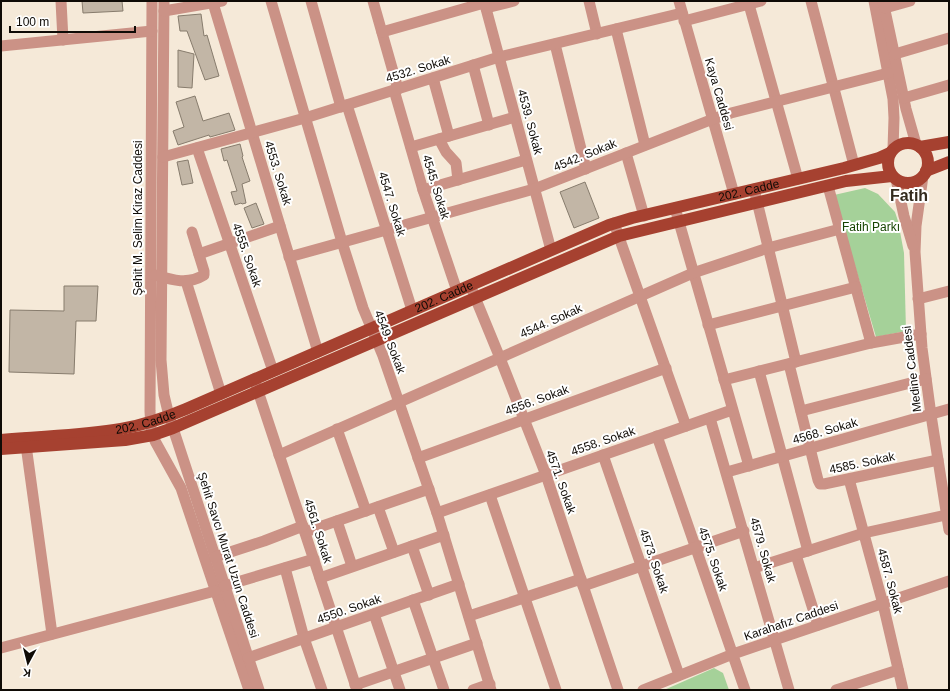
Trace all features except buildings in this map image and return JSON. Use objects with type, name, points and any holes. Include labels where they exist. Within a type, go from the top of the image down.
[{"type":"main road","points":[[949,142],[918,146],[906,143],[897,146],[888,158],[888,167],[894,177],[904,183],[909,183],[918,180],[925,174],[949,162]]},
{"type":"main road","points":[[918,146],[926,154],[928,159],[925,174]]},
{"type":"main road","name":"202. Cadde","points":[[1,448],[25,442],[129,428],[169,416],[614,223],[854,165],[892,151]]},
{"type":"main road","name":"202. Cadde","points":[[1,440],[25,442],[125,440],[153,435],[173,428],[619,236],[858,179],[894,177]]},
{"type":"street","points":[[61,1],[63,40]]},
{"type":"street","name":"Şehit M. Selim Kiraz Caddesi","points":[[152,1],[150,422],[153,435]]},
{"type":"street","name":"4549. Sokak","points":[[271,1],[363,308],[399,402],[429,489],[491,687]]},
{"type":"street","name":"4547. Sokak","points":[[311,1],[344,106],[412,310]]},
{"type":"street","name":"4545. Sokak","points":[[373,1],[423,190],[457,291]]},
{"type":"street","points":[[382,32],[485,4],[514,1]]},
{"type":"street","points":[[590,1],[597,34]]},
{"type":"street","name":"Kaya Caddesi","points":[[679,1],[734,194]]},
{"type":"street","name":"4532. Sokak","points":[[163,158],[305,118],[499,57],[616,29],[761,1]]},
{"type":"street","points":[[811,1],[854,165]]},
{"type":"street","points":[[874,1],[894,108],[892,151]]},
{"type":"street","points":[[910,1],[884,4],[904,98],[918,146]]},
{"type":"street","points":[[164,6],[217,2]]},
{"type":"street","name":"4553. Sokak","points":[[217,2],[252,133],[318,352]]},
{"type":"street","points":[[748,3],[798,179]]},
{"type":"street","name":"4539. Sokak","points":[[485,4],[551,250]]},
{"type":"street","name":"Şehit M. Selim Kiraz Caddesi","points":[[164,6],[161,360],[164,395],[173,428]]},
{"type":"street","points":[[616,29],[645,146]]},
{"type":"street","points":[[1,46],[152,31]]},
{"type":"street","points":[[894,54],[949,38]]},
{"type":"street","points":[[555,44],[586,169]]},
{"type":"street","points":[[473,65],[489,125]]},
{"type":"street","name":"4542. Sokak","points":[[289,257],[534,189],[713,119],[776,101],[888,73]]},
{"type":"street","points":[[433,78],[446,152],[456,163],[458,180]]},
{"type":"street","points":[[904,98],[949,85]]},
{"type":"street","points":[[411,147],[515,117]]},
{"type":"street","name":"4555. Sokak","points":[[197,148],[273,371]]},
{"type":"street","points":[[626,153],[644,216]]},
{"type":"street","points":[[423,190],[526,160]]},
{"type":"street","name":"Medine Caddesi","points":[[925,174],[916,226],[915,252],[918,299],[926,379],[949,530]]},
{"type":"street","name":"Medine Caddesi","points":[[894,177],[915,252]]},
{"type":"street","points":[[828,186],[871,343]]},
{"type":"street","name":"4585. Sokak","points":[[754,190],[782,306],[801,411],[820,484],[938,460]]},
{"type":"street","points":[[675,208],[749,466]]},
{"type":"street","points":[[614,223],[686,426]]},
{"type":"street","points":[[199,254],[280,226]]},
{"type":"street","name":"4544. Sokak","points":[[279,454],[694,273],[768,248],[840,229]]},
{"type":"street","points":[[151,274],[174,281],[186,281],[204,275],[192,232]]},
{"type":"street","points":[[186,281],[221,394]]},
{"type":"street","name":"4571. Sokak","points":[[470,285],[546,475],[618,690]]},
{"type":"street","points":[[708,325],[856,287]]},
{"type":"street","points":[[918,299],[949,291]]},
{"type":"street","points":[[724,380],[871,343],[921,334]]},
{"type":"street","name":"4556. Sokak","points":[[418,458],[666,368]]},
{"type":"street","points":[[759,371],[808,551]]},
{"type":"street","name":"4561. Sokak","points":[[254,379],[356,688]]},
{"type":"street","points":[[801,411],[926,379]]},
{"type":"street","name":"4568. Sokak","points":[[727,472],[949,409]]},
{"type":"street","name":"4558. Sokak","points":[[437,514],[732,410]]},
{"type":"street","name":"4579. Sokak","points":[[710,418],[727,472],[789,690]]},
{"type":"street","name":"Şehit Savcı Murat Uzun Caddesi","points":[[173,428],[215,557],[220,588],[249,690]]},
{"type":"street","points":[[338,429],[366,511]]},
{"type":"street","name":"Şehit Savcı Murat Uzun Caddesi","points":[[153,435],[158,448],[181,488],[248,658],[259,690]]},
{"type":"street","name":"4575. Sokak","points":[[657,436],[745,690]]},
{"type":"street","points":[[25,442],[52,634]]},
{"type":"street","name":"4573. Sokak","points":[[603,455],[679,675]]},
{"type":"street","name":"4587. Sokak","points":[[849,479],[883,604],[903,690]]},
{"type":"street","points":[[215,557],[304,529],[337,521],[429,489]]},
{"type":"street","points":[[490,495],[556,690]]},
{"type":"street","points":[[378,507],[394,552]]},
{"type":"street","points":[[754,568],[864,533],[946,515]]},
{"type":"street","points":[[337,521],[352,566]]},
{"type":"street","points":[[469,616],[524,598],[642,566],[744,531]]},
{"type":"street","points":[[320,578],[444,535]]},
{"type":"street","points":[[412,546],[429,595]]},
{"type":"street","points":[[796,555],[818,625]]},
{"type":"street","points":[[1,648],[220,588],[314,559]]},
{"type":"street","points":[[285,568],[304,638],[322,690]]},
{"type":"street","name":"Karahafız Caddesi","points":[[643,690],[732,654],[949,581]]},
{"type":"street","name":"4550. Sokak","points":[[248,658],[459,584]]},
{"type":"street","points":[[413,600],[444,690]]},
{"type":"street","points":[[374,614],[400,690]]},
{"type":"street","points":[[356,688],[394,672],[477,643]]},
{"type":"street","points":[[836,690],[898,670]]},
{"type":"street","points":[[473,690],[491,687]]},
{"type":"green space","name":"Fatih Parkı","points":[[865,188],[878,194],[895,212],[904,253],[906,331],[876,337],[834,195]]},
{"type":"green space","points":[[714,668],[723,673],[729,690],[664,690]]},
{"type":"district","name":"Fatih","points":[[909,195]]}]
